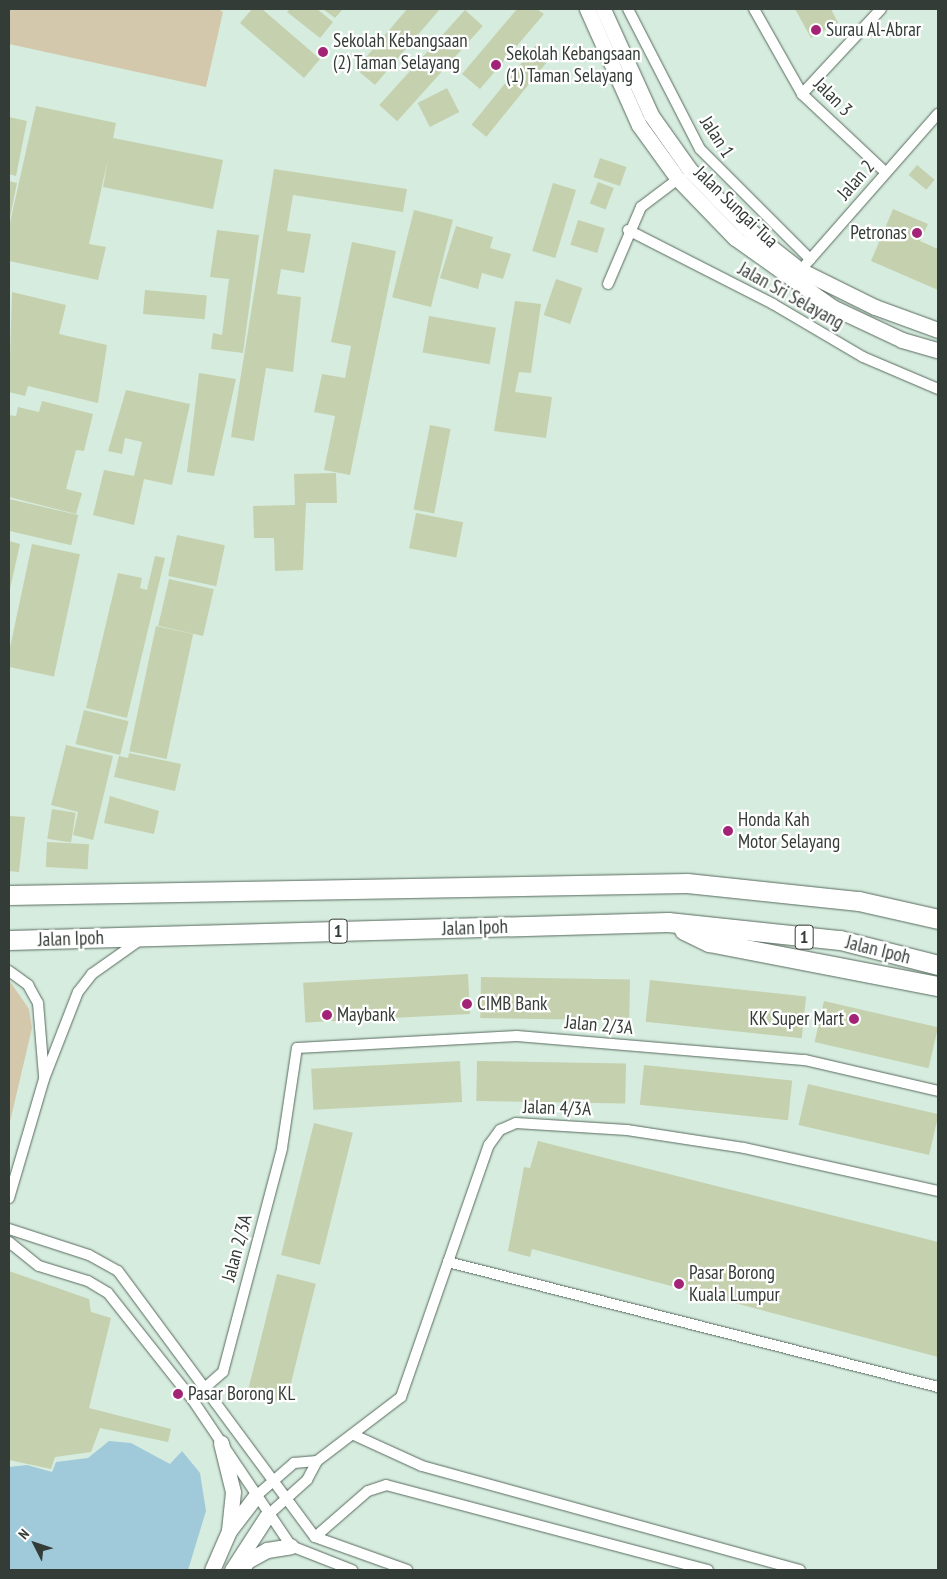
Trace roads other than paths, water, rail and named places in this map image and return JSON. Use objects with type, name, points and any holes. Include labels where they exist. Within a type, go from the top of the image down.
[{"type":"highway","name":"1","points":[[9,895],[687,883],[859,901],[938,919]]},
{"type":"highway","name":"Jalan Ipoh","points":[[9,940],[668,922],[840,940],[938,965]]},
{"type":"highway","points":[[668,922],[709,942],[938,986]]},
{"type":"main road","name":"Jalan Sungai Tua","points":[[587,9],[639,125],[678,180],[735,238],[789,280],[871,327],[938,350]]},
{"type":"main road","name":"Jalan Sungai Tua","points":[[603,9],[651,115],[690,170],[744,226],[875,307],[938,330]]},
{"type":"main road","points":[[221,1443],[233,1492],[229,1531]]},
{"type":"main road","points":[[212,1570],[229,1531],[255,1497]]},
{"type":"main road","points":[[232,1570],[267,1516]]},
{"type":"main road","points":[[240,1570],[247,1561],[267,1550],[291,1546]]},
{"type":"street","name":"Jalan 1","points":[[628,9],[700,149],[805,265]]},
{"type":"street","name":"Jalan 3","points":[[754,9],[802,94],[886,173]]},
{"type":"street","points":[[802,94],[881,9]]},
{"type":"street","name":"Jalan 2","points":[[805,265],[938,114]]},
{"type":"street","points":[[608,284],[628,230],[641,207],[678,180]]},
{"type":"street","name":"Jalan Sri Selayang","points":[[628,230],[773,304],[864,357],[938,389]]},
{"type":"street","points":[[9,1198],[44,1079],[78,992],[110,959],[145,936]]},
{"type":"street","points":[[9,970],[28,985],[38,1003],[44,1079]]},
{"type":"street","name":"Jalan 2/3A","points":[[192,1399],[208,1389],[223,1372],[282,1148],[297,1048],[517,1036],[805,1060],[938,1091]]},
{"type":"street","name":"Jalan 4/3A","points":[[267,1516],[285,1502],[307,1480],[317,1461],[354,1435],[400,1397],[489,1145],[500,1130],[516,1123],[627,1130],[734,1147],[938,1191]]},
{"type":"street","points":[[9,1229],[90,1255],[118,1271],[208,1389],[285,1502],[316,1537],[407,1570]]},
{"type":"street","points":[[9,1242],[38,1266],[88,1281],[108,1293],[192,1399],[267,1516],[291,1546],[352,1570]]},
{"type":"street","points":[[448,1262],[938,1387]]},
{"type":"street","points":[[354,1435],[422,1466],[800,1570]]},
{"type":"street","name":"Jalan 4/3A","points":[[255,1497],[294,1463],[317,1461]]},
{"type":"street","points":[[316,1537],[368,1491],[386,1485],[708,1570]]},
{"type":"water","points":[[109,1441],[131,1443],[170,1464],[182,1451],[200,1473],[206,1511],[188,1570],[9,1570],[9,1467],[27,1465],[52,1472],[56,1462],[88,1458]]},
{"type":"place","name":"Surau Al-Abrar","points":[[816,30]]},
{"type":"place","name":"Sekolah Kebangsaan (2) Taman Selayang","points":[[323,52]]},
{"type":"place","name":"Sekolah Kebangsaan (1) Taman Selayang","points":[[496,65]]},
{"type":"place","name":"Petronas","points":[[917,233]]},
{"type":"place","name":"Honda Kah Motor Selayang","points":[[728,831]]},
{"type":"place","name":"CIMB Bank","points":[[467,1004]]},
{"type":"place","name":"Maybank","points":[[327,1015]]},
{"type":"place","name":"KK Super Mart","points":[[854,1019]]},
{"type":"place","name":"Pasar Borong Kuala Lumpur","points":[[679,1284]]},
{"type":"place","name":"Pasar Borong KL","points":[[178,1394]]}]
